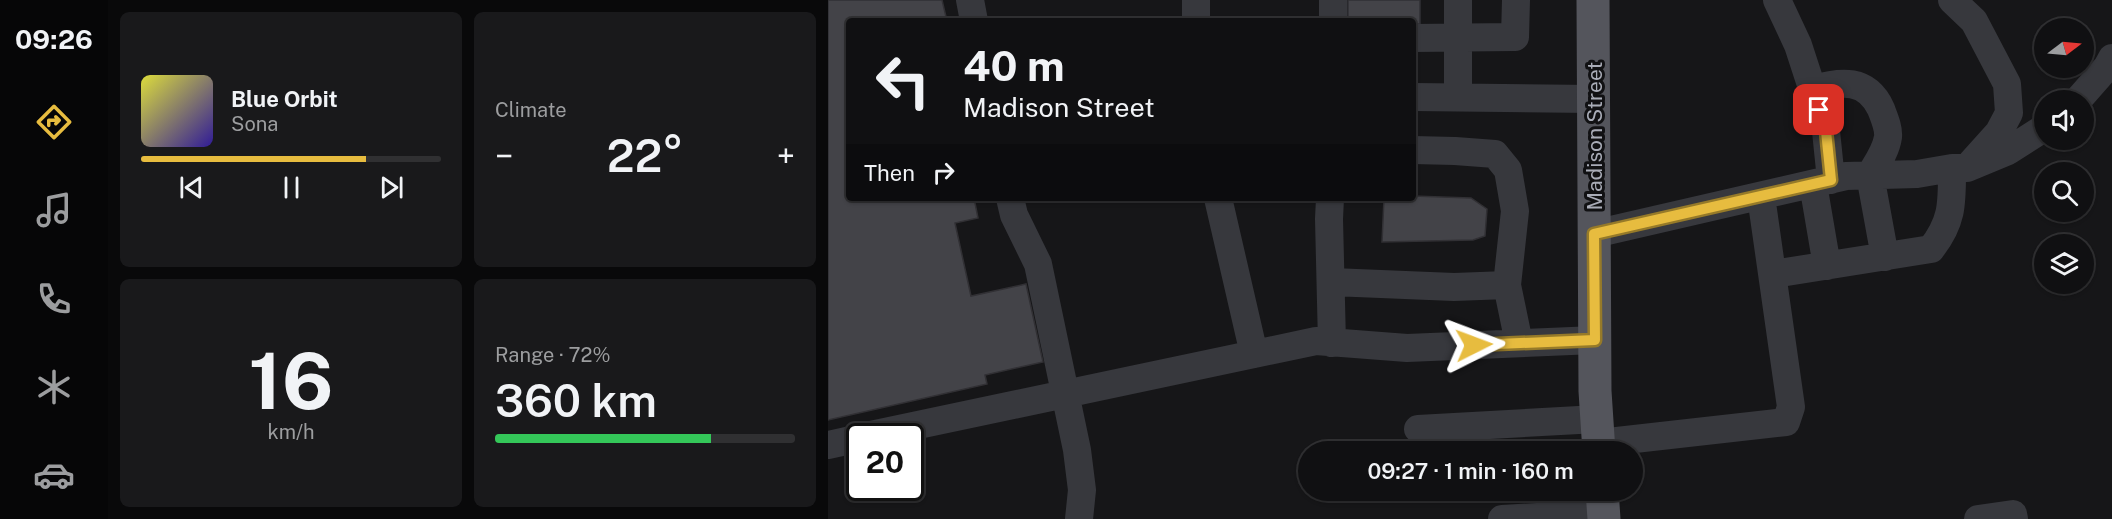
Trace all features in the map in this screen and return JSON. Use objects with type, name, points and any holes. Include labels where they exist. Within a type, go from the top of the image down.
[{"type":"main road","name":"Madison Street","points":[[1593,0],[1595,340],[1598,438]]},
{"type":"street","points":[[970,0],[973,18]]},
{"type":"street","points":[[1196,0],[1197,18]]},
{"type":"street","points":[[1333,18],[1334,0]]},
{"type":"street","points":[[1458,0],[1458,97]]},
{"type":"street","points":[[1416,38],[1515,37],[1516,0]]},
{"type":"street","points":[[1776,0],[1798,45],[1826,131],[1822,182],[1827,266]]},
{"type":"street","points":[[1773,274],[1931,249],[1944,233],[1960,168],[1999,132],[2009,113],[2007,84],[1974,21],[1952,0]]},
{"type":"street","points":[[2087,90],[2107,67],[2112,57]]},
{"type":"street","points":[[1813,89],[1833,83],[1850,83],[1866,89],[1876,98],[1885,119],[1888,136],[1883,154],[1870,175],[1885,257]]},
{"type":"street","points":[[1416,97],[1593,99]]},
{"type":"street","points":[[1594,234],[1846,176],[1917,174],[1960,168],[2008,151],[2034,134]]},
{"type":"street","points":[[1416,150],[1455,150],[1495,154],[1508,170],[1515,212],[1507,285],[1519,343]]},
{"type":"street","points":[[1418,429],[1598,438],[1786,422],[1791,407],[1761,196]]},
{"type":"street","points":[[1011,201],[1014,215],[1038,264],[1077,450],[1082,490],[1079,519]]},
{"type":"street","points":[[1219,201],[1254,354]]},
{"type":"street","points":[[1330,201],[1332,343]]},
{"type":"street","points":[[1332,282],[1454,287],[1507,285]]},
{"type":"street","points":[[924,424],[1316,341],[1407,348],[1595,340]]},
{"type":"street","points":[[828,445],[846,441]]},
{"type":"street","points":[[1502,519],[1603,508]]},
{"type":"street","points":[[1978,519],[2013,514],[2014,519]]},
{"type":"building","points":[[828,0],[942,0],[946,18],[846,18],[846,201],[975,201],[978,218],[955,223],[971,296],[1026,284],[1043,362],[985,375],[987,384],[828,420]]},
{"type":"building","points":[[1348,0],[1420,0],[1420,24],[1416,24],[1416,18],[1348,18]]},
{"type":"building","points":[[1416,196],[1471,198],[1487,209],[1485,236],[1473,240],[1382,242],[1384,201],[1416,201]]},
{"type":"route","points":[[1474,345],[1595,340],[1594,234],[1831,180],[1826,131],[1819,110]]}]
